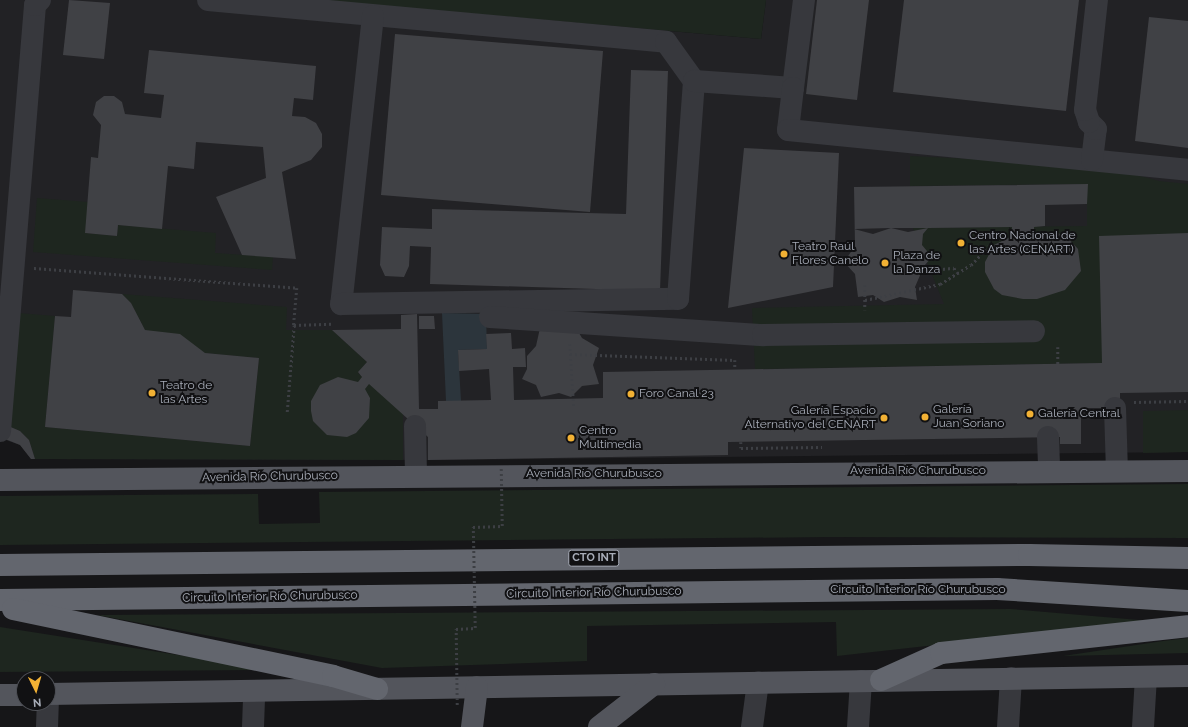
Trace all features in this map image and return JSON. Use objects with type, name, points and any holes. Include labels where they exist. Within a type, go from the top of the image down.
[{"type":"highway","name":"CTO INT","points":[[0,565],[1029,555],[1188,558]]},
{"type":"highway","name":"Circuito Interior Río Churubusco","points":[[0,600],[997,589],[1188,601]]},
{"type":"highway","points":[[0,607],[333,676],[377,689]]},
{"type":"highway","points":[[871,681],[940,653],[1188,626]]},
{"type":"main road","name":"Avenida Río Churubusco","points":[[0,480],[416,475],[1188,470]]},
{"type":"main road","points":[[56,694],[1188,676]]},
{"type":"main road","points":[[599,727],[654,684]]},
{"type":"main road","points":[[472,727],[477,687]]},
{"type":"main road","points":[[0,695],[16,694]]},
{"type":"street","points":[[0,431],[35,5],[40,0]]},
{"type":"street","points":[[208,0],[666,42],[694,81],[678,299],[341,304],[374,16]]},
{"type":"street","points":[[804,0],[788,130],[1188,170]]},
{"type":"street","points":[[1092,160],[1096,129],[1089,122],[1085,110],[1097,0]]},
{"type":"street","points":[[694,81],[793,88]]},
{"type":"street","points":[[490,317],[763,335],[1034,331]]},
{"type":"street","points":[[1117,470],[1121,405]]},
{"type":"street","points":[[415,426],[416,475]]},
{"type":"street","points":[[1048,437],[1049,470]]},
{"type":"street","points":[[1143,727],[1146,677]]},
{"type":"street","points":[[1008,727],[1011,678]]},
{"type":"street","points":[[858,727],[871,681]]},
{"type":"street","points":[[752,727],[758,682]]},
{"type":"street","points":[[253,727],[254,690]]},
{"type":"street","points":[[47,711],[47,727]]},
{"type":"path","points":[[865,300],[940,284],[971,265],[989,246],[992,248]]},
{"type":"path","points":[[13,267],[297,288],[287,412]]},
{"type":"path","points":[[923,271],[954,268],[958,273]]},
{"type":"path","points":[[865,285],[865,310]]},
{"type":"path","points":[[569,322],[574,409]]},
{"type":"path","points":[[294,325],[340,324]]},
{"type":"path","points":[[1058,347],[1058,364]]},
{"type":"path","points":[[570,354],[735,360],[735,369]]},
{"type":"path","points":[[1121,405],[1188,401]]},
{"type":"path","points":[[741,442],[741,448],[822,447]]},
{"type":"path","points":[[457,705],[456,629],[475,628],[473,527],[502,526],[501,467]]},
{"type":"shaded area","name":"Centro Nacional de las Artes (CENART)","points":[[0,0],[317,0],[761,39],[766,0],[1188,0],[1188,452],[428,460],[31,459],[20,445],[0,438]]},
{"type":"shaded area","points":[[317,0],[766,0],[761,39]]},
{"type":"shaded area","points":[[910,156],[1100,165],[1159,181],[1188,184],[1188,233],[1102,363],[755,369],[752,308],[944,304],[913,228],[1087,226],[1087,184],[910,186]]},
{"type":"shaded area","points":[[37,198],[88,202],[86,233],[117,236],[118,225],[216,233],[215,253],[273,257],[272,270],[33,252]]},
{"type":"shaded area","points":[[122,294],[287,307],[286,330],[332,330],[367,362],[358,373],[403,414],[403,460],[35,459],[29,440],[20,431],[6,425],[18,313],[55,316],[45,427],[250,446],[259,358],[205,353],[145,330],[131,303]]},
{"type":"shaded area","points":[[442,313],[486,314],[487,349],[458,350],[461,401],[446,401]]},
{"type":"shaded area","points":[[1188,410],[1188,452],[1143,453],[1143,411]]},
{"type":"shaded area","points":[[1188,484],[1188,538],[828,537],[0,545],[0,496],[258,494],[259,524],[320,523],[319,492]]},
{"type":"shaded area","points":[[1011,609],[1151,621],[837,656],[836,622],[587,626],[587,661],[382,668],[97,615]]},
{"type":"shaded area","points":[[0,627],[273,670],[16,671],[0,672]]},
{"type":"shaded area","points":[[1188,638],[1188,653],[1063,656],[1163,641]]},
{"type":"building","points":[[69,0],[110,3],[104,59],[63,55]]},
{"type":"building","points":[[817,0],[869,0],[857,100],[806,94]]},
{"type":"building","points":[[904,0],[1079,0],[1066,111],[893,92]]},
{"type":"building","points":[[1149,17],[1188,21],[1188,148],[1135,141]]},
{"type":"building","points":[[395,34],[603,51],[590,212],[381,195]]},
{"type":"building","points":[[149,50],[316,66],[313,100],[294,98],[292,116],[305,117],[316,123],[322,134],[322,147],[311,160],[282,172],[296,259],[242,255],[216,197],[266,178],[263,147],[196,142],[194,169],[168,166],[162,229],[118,225],[117,236],[85,233],[91,157],[98,158],[101,125],[93,115],[96,102],[104,96],[114,96],[122,102],[125,114],[161,118],[164,95],[144,93]]},
{"type":"building","points":[[631,70],[668,71],[660,291],[430,284],[431,247],[410,246],[409,266],[404,277],[385,276],[380,265],[382,227],[432,229],[432,209],[626,214]]},
{"type":"building","name":"Teatro Raúl Flores Canelo","points":[[744,148],[839,153],[833,287],[728,308]]},
{"type":"building","points":[[1088,184],[1087,204],[1045,205],[1045,226],[1034,227],[1034,232],[1058,233],[1068,238],[1078,249],[1081,271],[1065,290],[1037,299],[1023,299],[1002,295],[994,289],[985,272],[985,262],[994,245],[1012,236],[1012,227],[855,229],[854,187]]},
{"type":"building","points":[[891,228],[908,232],[928,228],[923,234],[922,245],[932,257],[924,266],[915,287],[917,300],[900,297],[884,302],[873,295],[858,297],[855,274],[844,262],[855,246],[855,229],[873,234]]},
{"type":"building","points":[[1188,233],[1188,392],[1120,393],[1120,408],[1081,408],[1081,444],[1060,444],[1060,437],[728,442],[728,455],[428,460],[428,437],[369,384],[365,389],[370,398],[369,418],[356,433],[347,437],[327,435],[313,421],[311,401],[320,385],[338,377],[358,382],[362,377],[358,372],[367,362],[332,330],[401,329],[401,315],[417,314],[419,409],[438,409],[438,401],[491,400],[489,369],[459,371],[458,350],[487,349],[486,334],[511,333],[512,349],[525,348],[526,367],[513,367],[514,400],[603,398],[603,372],[1102,363],[1099,236]]},
{"type":"building","name":"Teatro de las Artes","points":[[73,290],[122,294],[131,303],[145,330],[180,334],[205,353],[259,358],[250,446],[45,427],[55,316],[71,317]]},
{"type":"building","points":[[419,316],[434,316],[435,329],[419,329]]},
{"type":"building","points":[[575,326],[582,338],[599,348],[593,365],[599,384],[582,386],[571,397],[559,393],[541,397],[536,385],[522,379],[527,369],[527,356],[536,346],[540,328]]},
{"type":"building","points":[[6,425],[20,431],[29,440],[35,459],[31,459],[20,445],[5,439]]},
{"type":"place","name":"Centro Nacional de las Artes (CENART)","points":[[961,243]]},
{"type":"place","name":"Teatro Raúl Flores Canelo","points":[[784,254]]},
{"type":"place","name":"Plaza de la Danza","points":[[885,263]]},
{"type":"place","name":"Teatro de las Artes","points":[[152,393]]},
{"type":"place","name":"Foro Canal 23","points":[[631,394]]},
{"type":"place","name":"Galería Central","points":[[1030,414]]},
{"type":"place","name":"Galería Juan Soriano","points":[[925,417]]},
{"type":"place","name":"Galería Espacio Alternativo del CENART","points":[[884,418]]},
{"type":"place","name":"Centro Multimedia","points":[[571,438]]}]
